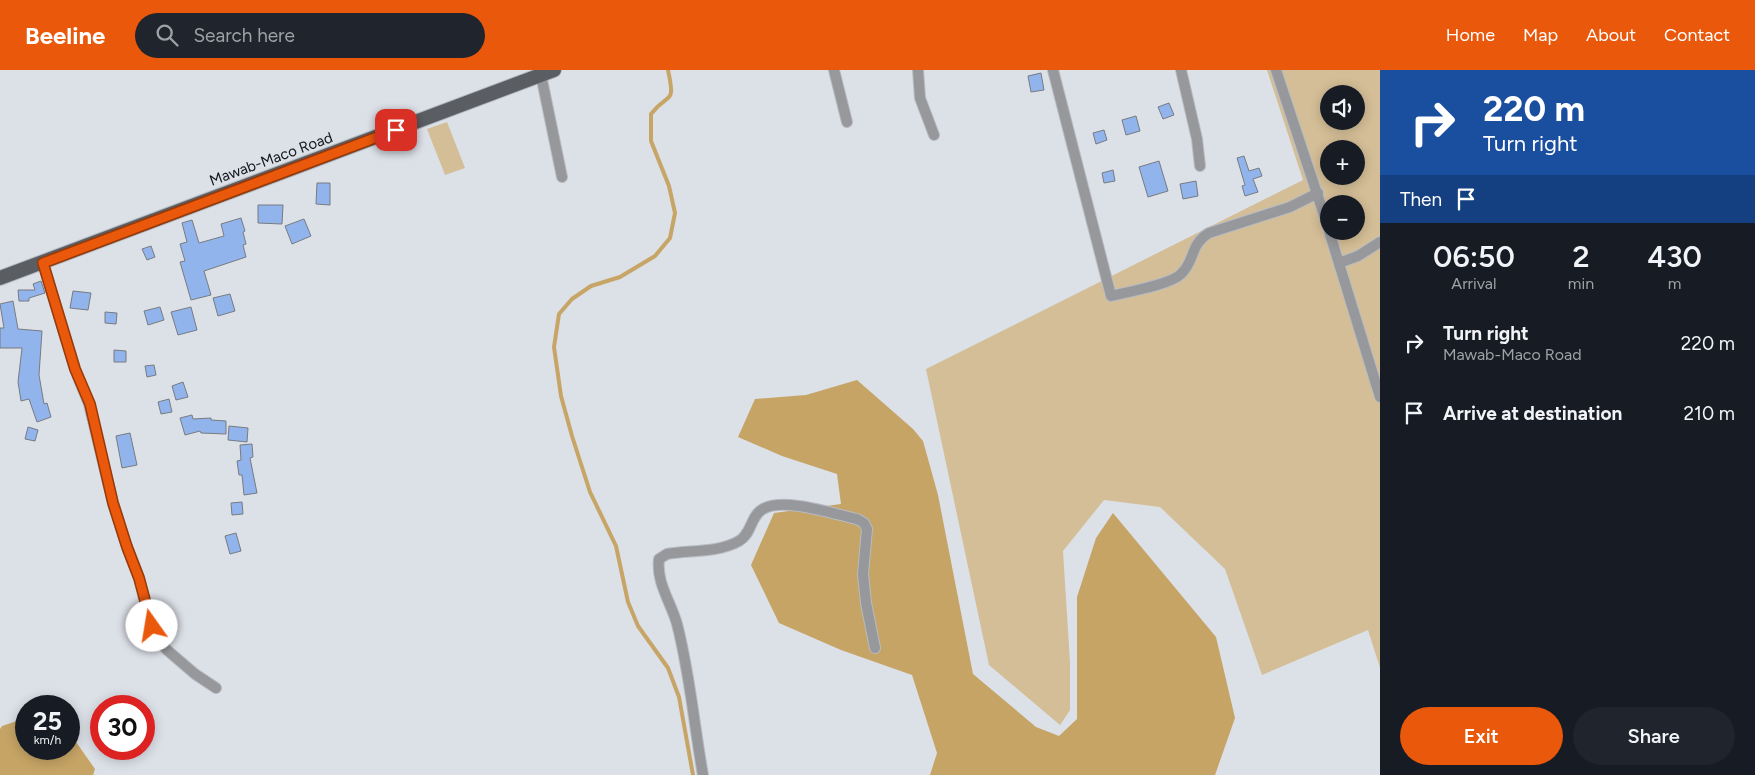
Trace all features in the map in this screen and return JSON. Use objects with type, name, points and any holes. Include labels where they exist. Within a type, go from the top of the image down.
[{"type":"main road","name":"Mawab-Maco Road","points":[[0,278],[554,70]]},
{"type":"street","points":[[834,70],[847,122]]},
{"type":"street","points":[[918,70],[920,98],[934,136]]},
{"type":"street","points":[[1053,70],[1111,296],[1171,280],[1181,275],[1188,265],[1199,239],[1209,233],[1290,207],[1318,193]]},
{"type":"street","points":[[1180,70],[1197,139],[1200,166]]},
{"type":"street","points":[[1276,70],[1320,200]]},
{"type":"street","points":[[541,75],[562,177]]},
{"type":"street","points":[[1332,240],[1380,396]]},
{"type":"street","points":[[1339,264],[1380,242]]},
{"type":"street","points":[[43,263],[75,369],[92,413],[113,503],[139,578],[152,626],[158,639],[167,650],[195,674],[216,688]]},
{"type":"street","points":[[704,775],[677,623],[657,571],[659,559],[667,554],[729,546],[740,540],[749,531],[753,518],[762,509],[772,505],[788,504],[857,518],[864,523],[867,529],[863,574],[866,604],[875,648]]},
{"type":"shaded area","points":[[1267,70],[1380,70],[1380,668],[1368,630],[1262,675],[1225,569],[1160,507],[1104,500],[1063,551],[1070,662],[1070,710],[1060,725],[989,665],[926,369],[1303,180]]},
{"type":"shaded area","points":[[447,122],[465,168],[445,175],[427,129]]},
{"type":"shaded area","points":[[857,380],[913,429],[923,441],[938,495],[973,674],[1036,727],[1059,736],[1077,719],[1077,597],[1096,538],[1113,513],[1216,637],[1235,718],[1215,775],[930,775],[937,753],[912,675],[841,650],[779,623],[751,565],[774,513],[841,504],[837,474],[782,456],[738,437],[755,399],[806,395]]},
{"type":"shaded area","points":[[15,722],[15,760],[80,760],[80,748],[95,769],[93,775],[0,775],[0,729],[2,726]]},
{"type":"building","points":[[1041,73],[1044,90],[1031,92],[1028,76]]},
{"type":"building","points":[[1169,103],[1174,115],[1163,119],[1158,107]]},
{"type":"building","points":[[1136,116],[1140,131],[1126,135],[1122,120]]},
{"type":"building","points":[[1104,130],[1107,140],[1096,144],[1093,133]]},
{"type":"building","points":[[1244,156],[1249,171],[1259,168],[1262,176],[1253,179],[1258,192],[1245,196],[1242,186],[1245,185],[1237,158]]},
{"type":"building","points":[[1159,161],[1168,191],[1148,197],[1139,167]]},
{"type":"building","points":[[1113,170],[1115,181],[1104,183],[1102,173]]},
{"type":"building","points":[[1196,181],[1198,196],[1183,199],[1180,184]]},
{"type":"building","points":[[317,183],[330,183],[330,205],[316,204]]},
{"type":"building","points":[[258,205],[283,205],[282,224],[258,223]]},
{"type":"building","points":[[241,218],[245,231],[243,232],[246,244],[243,245],[246,257],[204,271],[211,295],[191,300],[180,262],[185,261],[180,244],[187,242],[182,223],[192,220],[199,243],[224,236],[221,224]]},
{"type":"building","points":[[304,219],[311,236],[292,244],[285,226]]},
{"type":"building","points":[[151,246],[155,257],[147,260],[142,249]]},
{"type":"building","points":[[41,281],[45,293],[29,298],[29,301],[19,301],[18,290],[35,290],[33,284]]},
{"type":"building","points":[[73,291],[91,293],[88,310],[70,308]]},
{"type":"building","points":[[230,294],[235,311],[218,316],[213,298]]},
{"type":"building","points":[[13,301],[18,329],[42,331],[39,375],[44,404],[47,403],[51,417],[37,422],[29,399],[21,401],[18,382],[22,348],[0,348],[0,328],[4,328],[0,304]]},
{"type":"building","points":[[160,307],[164,320],[148,325],[144,311]]},
{"type":"building","points":[[191,307],[197,330],[178,335],[171,312]]},
{"type":"building","points":[[105,312],[117,313],[116,324],[105,323]]},
{"type":"building","points":[[114,350],[126,351],[126,362],[114,362]]},
{"type":"building","points":[[154,365],[156,375],[147,377],[145,366]]},
{"type":"building","points":[[183,382],[188,397],[176,400],[172,386]]},
{"type":"building","points":[[169,399],[172,412],[161,414],[158,402]]},
{"type":"building","points":[[192,415],[193,419],[211,418],[211,420],[226,421],[226,434],[201,433],[200,431],[185,435],[180,418]]},
{"type":"building","points":[[229,426],[248,428],[247,442],[228,440]]},
{"type":"building","points":[[28,427],[38,430],[35,441],[25,439]]},
{"type":"building","points":[[130,433],[137,465],[122,468],[116,436]]},
{"type":"building","points":[[252,444],[253,457],[250,458],[257,493],[244,495],[242,475],[239,475],[237,461],[241,460],[240,445]]},
{"type":"building","points":[[242,502],[243,514],[232,515],[231,503]]},
{"type":"building","points":[[236,533],[241,551],[230,554],[225,536]]},
{"type":"waterway","points":[[668,70],[671,94],[651,114],[651,141],[669,186],[675,213],[670,238],[655,256],[620,277],[591,286],[572,299],[559,314],[554,347],[561,396],[572,436],[590,492],[616,546],[628,602],[638,626],[668,668],[679,697],[693,775]]},
{"type":"route","points":[[152,626],[145,596],[113,503],[90,404],[75,369],[43,263],[396,130]]}]
